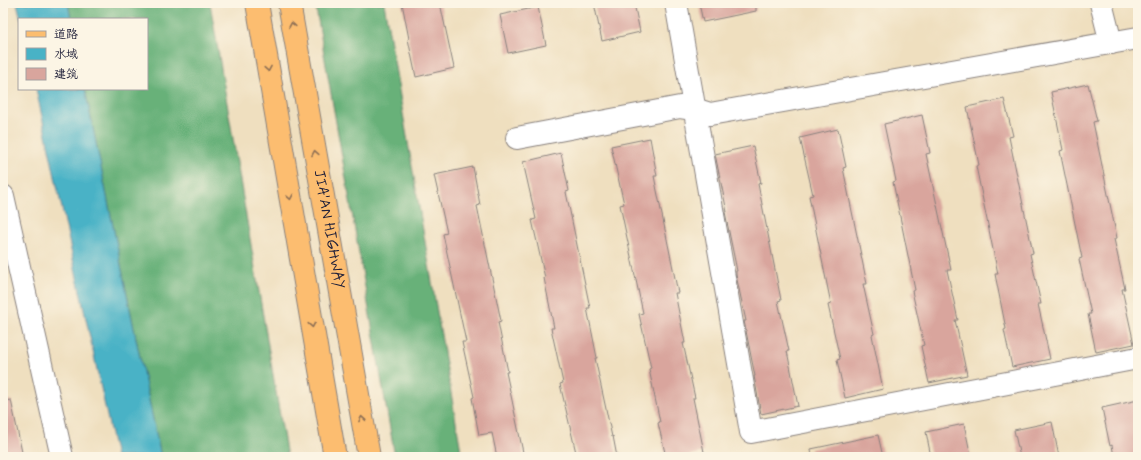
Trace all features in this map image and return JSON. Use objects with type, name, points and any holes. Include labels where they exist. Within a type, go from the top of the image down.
[{"type":"main road","points":[[257,3],[335,457]]},
{"type":"main road","name":"JIA'AN HIGHWAY","points":[[289,3],[369,457]]},
{"type":"street","points":[[676,3],[751,432],[1138,358]]},
{"type":"street","points":[[1101,3],[1111,43]]},
{"type":"street","points":[[517,138],[680,107],[694,109],[710,114],[1138,38]]},
{"type":"street","points":[[3,196],[62,457]]},
{"type":"green space","points":[[68,3],[210,3],[287,457],[161,457],[85,90],[148,90],[148,18],[71,18]]},
{"type":"green space","points":[[315,3],[384,3],[462,457],[395,457]]},
{"type":"water","points":[[17,3],[68,3],[71,18],[21,18]]},
{"type":"water","points":[[36,90],[85,90],[161,457],[116,457]]},
{"type":"building","points":[[402,3],[440,3],[454,68],[416,77]]},
{"type":"building","points":[[594,3],[634,3],[640,32],[602,41]]},
{"type":"building","points":[[699,3],[756,3],[756,11],[703,22]]},
{"type":"building","points":[[538,7],[546,45],[508,53],[500,15]]},
{"type":"building","points":[[1088,84],[1097,121],[1093,122],[1117,238],[1114,239],[1125,289],[1122,289],[1134,344],[1096,352],[1088,314],[1091,314],[1079,259],[1082,258],[1060,151],[1063,150],[1051,92]]},
{"type":"building","points":[[1004,99],[1013,136],[1009,137],[1033,253],[1030,254],[1041,304],[1038,304],[1050,359],[1012,367],[1004,330],[1006,329],[995,274],[998,274],[976,166],[979,165],[967,107]]},
{"type":"building","points":[[922,115],[930,153],[926,154],[951,270],[947,270],[958,320],[955,320],[967,375],[929,383],[921,346],[924,345],[912,291],[915,290],[893,182],[896,181],[884,124]]},
{"type":"building","points":[[838,129],[846,167],[843,168],[867,284],[863,284],[874,334],[872,335],[883,389],[845,398],[837,360],[840,359],[828,305],[831,304],[809,196],[813,195],[800,138]]},
{"type":"building","points":[[650,138],[657,176],[654,176],[678,293],[675,293],[685,343],[683,343],[695,398],[693,398],[704,452],[683,457],[666,457],[658,423],[660,422],[649,369],[651,368],[639,314],[643,313],[620,205],[624,204],[611,146]]},
{"type":"building","points":[[753,146],[761,183],[758,184],[781,300],[778,301],[789,351],[787,351],[798,406],[761,414],[744,321],[746,321],[725,212],[727,212],[715,154]]},
{"type":"building","points":[[561,153],[569,191],[566,192],[590,308],[587,308],[597,358],[595,358],[617,457],[577,457],[560,384],[563,383],[551,328],[554,328],[532,220],[536,219],[523,162]]},
{"type":"building","points":[[473,167],[480,205],[477,206],[501,321],[498,322],[508,372],[506,372],[524,457],[497,457],[492,433],[479,435],[472,398],[474,397],[462,342],[466,342],[443,234],[447,233],[434,175]]},
{"type":"building","points":[[11,400],[23,457],[3,457],[3,401]]},
{"type":"building","points":[[1138,400],[1138,457],[1114,457],[1112,445],[1110,446],[1102,408]]},
{"type":"building","points":[[1052,422],[1059,457],[1020,457],[1014,430]]},
{"type":"building","points":[[964,424],[971,457],[931,457],[926,432]]},
{"type":"building","points":[[878,435],[883,457],[812,457],[811,449]]}]
